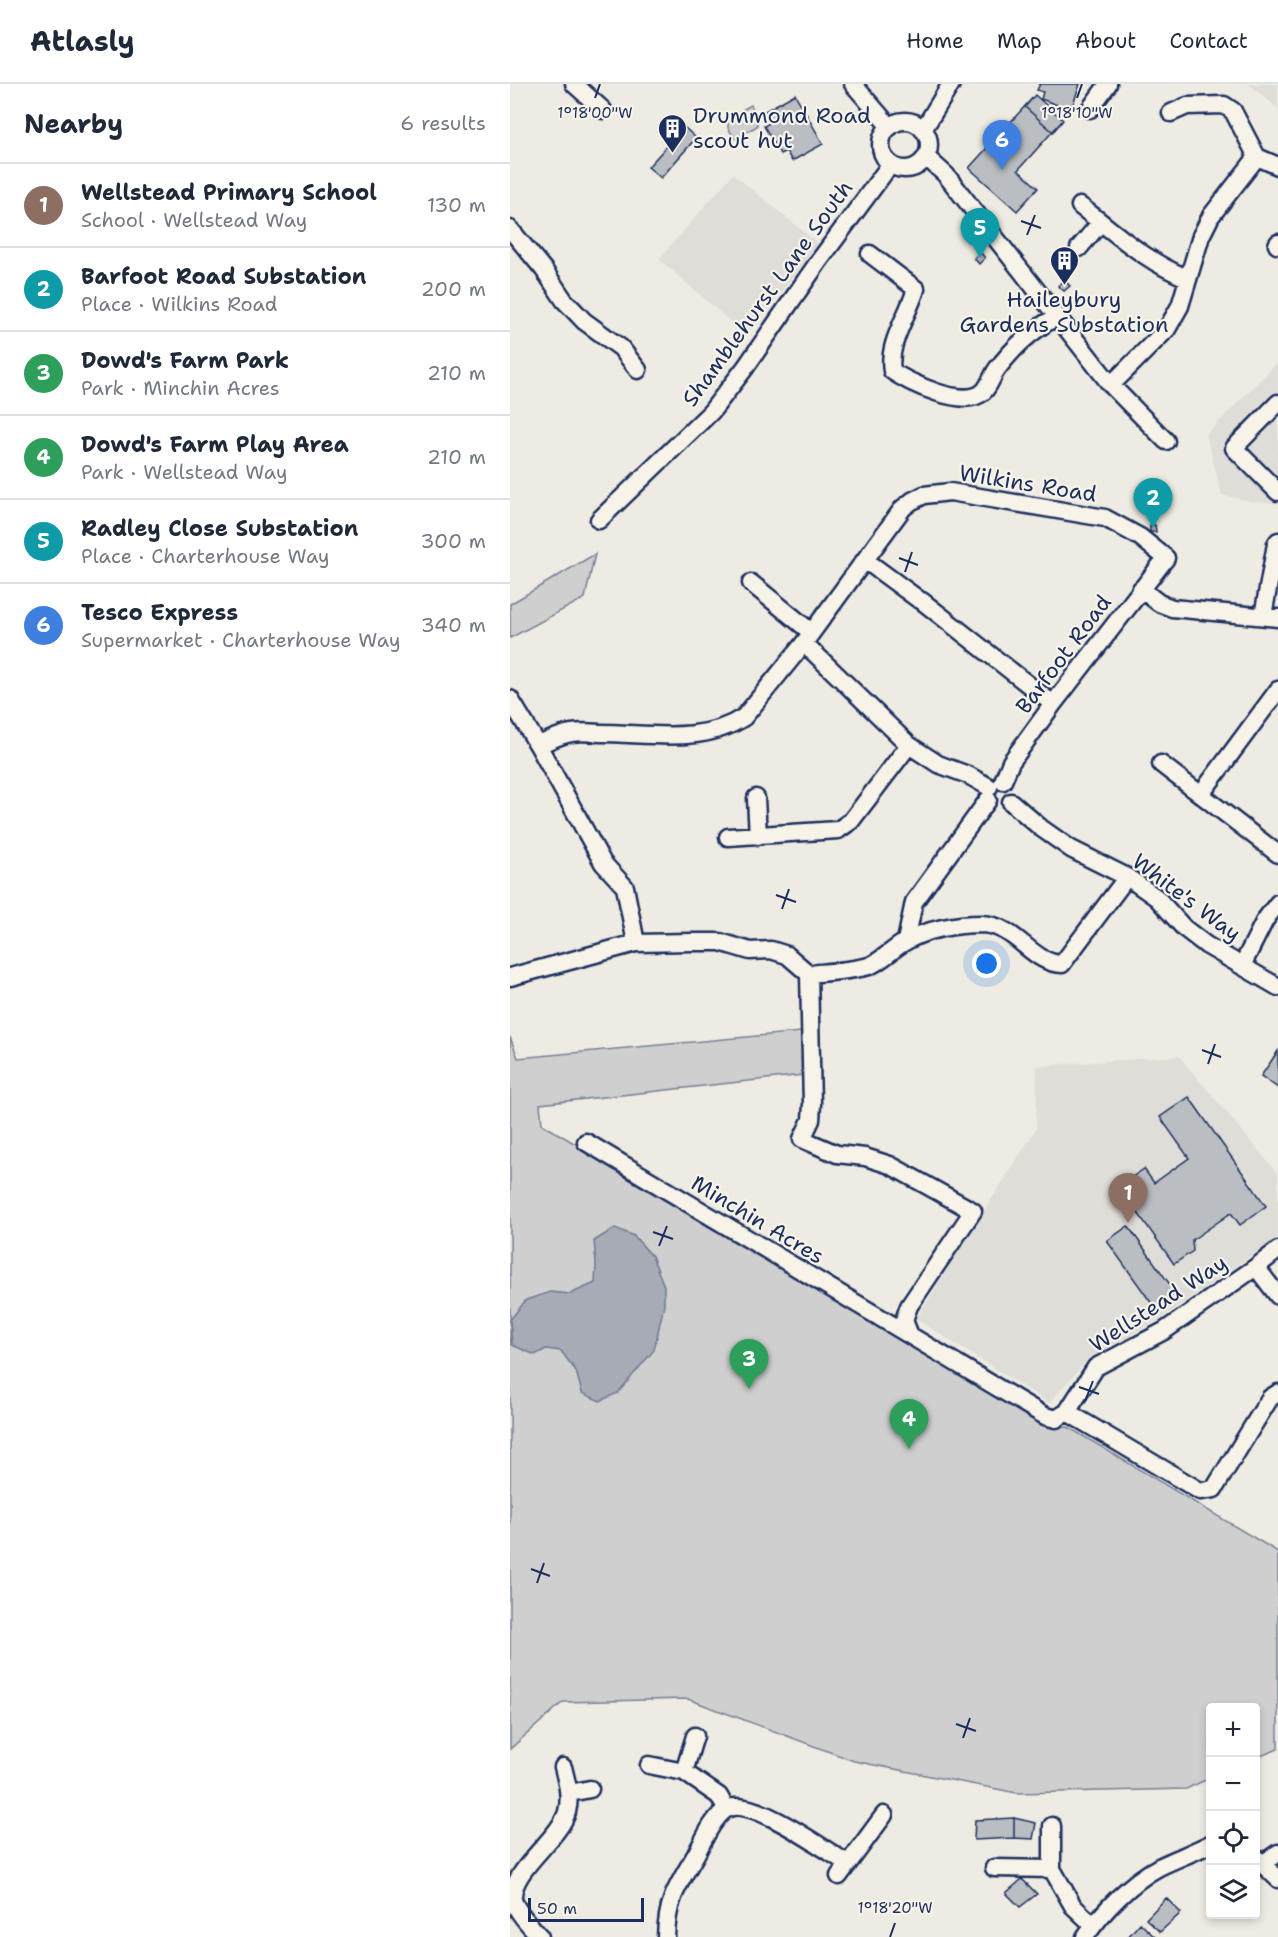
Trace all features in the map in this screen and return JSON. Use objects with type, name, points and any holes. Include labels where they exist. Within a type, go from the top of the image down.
[{"type":"street","points":[[853,84],[890,127]]},
{"type":"street","points":[[923,130],[951,84]]},
{"type":"street","points":[[1090,109],[1108,84]]},
{"type":"street","points":[[586,87],[603,110]]},
{"type":"street","points":[[1172,113],[1187,106],[1224,105],[1233,111],[1257,157],[1278,166]]},
{"type":"street","points":[[911,122],[923,130],[929,143],[926,157],[916,166],[903,169],[890,165],[885,159],[881,146],[882,138],[890,127],[897,123],[911,122]]},
{"type":"street","points":[[926,157],[946,175],[1111,385],[1166,441]]},
{"type":"street","points":[[1111,385],[1167,329],[1180,306],[1201,236],[1211,216],[1257,157]]},
{"type":"street","name":"Shamblehurst Lane South","points":[[599,520],[711,412],[890,165]]},
{"type":"street","points":[[1080,206],[1144,256],[1166,270],[1187,278]]},
{"type":"street","points":[[1079,249],[1101,222]]},
{"type":"street","points":[[510,229],[544,270],[564,300],[584,321],[621,348],[638,370]]},
{"type":"street","points":[[870,254],[916,289],[911,307],[895,339],[890,359],[892,371],[901,378],[935,393],[969,398],[982,393],[996,370],[1020,343],[1033,330],[1056,317]]},
{"type":"street","points":[[1278,403],[1234,448],[1278,492]]},
{"type":"street","name":"Wilkins Road","points":[[808,638],[903,508],[924,495],[950,492],[1106,518],[1140,537],[1166,558]]},
{"type":"street","points":[[1141,590],[1159,603],[1172,608],[1271,617],[1278,541]]},
{"type":"street","name":"Barfoot Road","points":[[906,941],[914,902],[1053,704],[1166,558]]},
{"type":"street","points":[[865,560],[1053,704]]},
{"type":"street","name":"White's Way","points":[[751,583],[808,638],[909,745],[938,764],[968,775],[993,790],[992,805],[1000,807],[1011,802],[1041,828],[1071,849],[1127,877],[1156,898],[1184,928],[1206,945],[1278,987]]},
{"type":"street","points":[[538,745],[572,733],[637,733],[676,736],[714,731],[732,725],[744,717],[808,638]]},
{"type":"street","points":[[1201,794],[1278,690]]},
{"type":"street","points":[[510,699],[603,863],[625,887],[636,943]]},
{"type":"street","points":[[728,837],[838,830],[851,821],[909,745]]},
{"type":"street","points":[[1161,764],[1278,854]]},
{"type":"street","points":[[756,798],[758,836]]},
{"type":"street","points":[[510,977],[636,943],[720,942],[750,951],[771,950],[787,955],[810,974],[870,965],[906,941],[929,932],[963,925],[986,924],[1010,932],[1041,958],[1052,964],[1062,964],[1127,877]]},
{"type":"street","points":[[1242,966],[1265,920],[1278,903]]},
{"type":"street","points":[[810,974],[812,1104],[811,1120],[802,1139],[837,1154],[865,1157],[890,1165],[973,1211],[909,1306],[904,1320],[909,1333],[1045,1416],[1056,1419],[1067,1412],[1200,1491],[1214,1488],[1270,1398],[1278,1393]]},
{"type":"street","name":"Minchin Acres","points":[[586,1142],[863,1309],[909,1333]]},
{"type":"street","points":[[1256,1267],[1278,1250]]},
{"type":"street","name":"Wellstead Way","points":[[1067,1412],[1096,1367],[1164,1331],[1256,1267],[1278,1296]]},
{"type":"street","points":[[684,1772],[695,1736]]},
{"type":"street","points":[[649,1765],[684,1772],[719,1796],[726,1809]]},
{"type":"street","points":[[540,1937],[520,1914],[511,1899],[514,1884],[522,1868],[559,1828],[567,1813],[570,1793],[563,1767]]},
{"type":"street","points":[[570,1793],[590,1789]]},
{"type":"street","points":[[666,1937],[666,1920],[671,1897],[716,1821],[726,1809],[744,1806],[766,1814],[843,1870],[884,1815]]},
{"type":"street","points":[[1052,1826],[1052,1869],[1089,1931],[1129,1889],[1157,1868],[1206,1846]]},
{"type":"street","points":[[1260,1861],[1278,1853]]},
{"type":"street","points":[[1260,1862],[1278,1879]]},
{"type":"street","points":[[994,1868],[1052,1869]]},
{"type":"shaded area","points":[[1249,84],[1278,84],[1278,109]]},
{"type":"shaded area","points":[[751,105],[757,116],[757,126],[735,139],[728,128],[728,118]]},
{"type":"shaded area","points":[[733,174],[819,244],[746,335],[659,259]]},
{"type":"shaded area","points":[[1278,362],[1278,503],[1255,502],[1222,495],[1206,435]]},
{"type":"shaded area","points":[[595,554],[585,598],[510,638],[510,604]]},
{"type":"shaded area","points":[[801,1032],[803,1075],[540,1104],[542,1124],[1052,1428],[1068,1427],[1278,1552],[1278,1749],[1260,1756],[1260,1703],[1206,1703],[1206,1780],[1186,1789],[1017,1793],[854,1761],[688,1699],[563,1702],[510,1749],[510,1037],[518,1058]]},
{"type":"shaded area","points":[[1179,1056],[1278,1174],[1278,1237],[1161,1318],[1089,1358],[1049,1403],[916,1319],[1036,1129],[1037,1066]]},
{"type":"shaded area","points":[[615,1228],[634,1236],[652,1256],[664,1286],[664,1305],[654,1350],[618,1393],[600,1401],[582,1393],[576,1371],[561,1351],[546,1349],[535,1355],[512,1345],[510,1320],[526,1300],[550,1292],[570,1294],[595,1283],[594,1241]]},
{"type":"building","points":[[1040,84],[1080,84],[1071,110],[1041,99],[1043,92],[1037,90]]},
{"type":"building","points":[[795,94],[823,144],[792,161],[786,151],[780,154],[764,126],[771,122],[765,111]]},
{"type":"building","points":[[1035,95],[1063,120],[1018,170],[1038,188],[1017,211],[969,168]]},
{"type":"building","points":[[1035,95],[1063,120],[1053,132],[1025,107]]},
{"type":"building","name":"Drummond Road scout hut","points":[[684,127],[696,138],[661,178],[648,167]]},
{"type":"building","points":[[980,252],[985,258],[979,264],[974,258]]},
{"type":"building","name":"Haileybury Gardens Substation","points":[[1064,280],[1070,286],[1064,291],[1058,286]]},
{"type":"building","points":[[1150,525],[1155,525],[1156,532],[1150,532]]},
{"type":"building","points":[[1278,1051],[1278,1088],[1261,1076]]},
{"type":"building","points":[[1189,1097],[1266,1206],[1240,1225],[1231,1213],[1192,1240],[1193,1251],[1174,1264],[1119,1186],[1144,1169],[1154,1183],[1189,1158],[1160,1117]]},
{"type":"building","points":[[1128,1226],[1176,1293],[1155,1308],[1107,1241]]},
{"type":"building","points":[[1014,1818],[1036,1823],[1033,1839],[1014,1838]]},
{"type":"building","points":[[1014,1818],[1014,1838],[974,1840],[975,1820]]},
{"type":"building","points":[[1022,1879],[1037,1894],[1020,1907],[1006,1893]]},
{"type":"building","points":[[1166,1898],[1181,1913],[1160,1932],[1146,1919]]},
{"type":"building","points":[[1140,1923],[1155,1937],[1128,1937]]},
{"type":"place","name":"Drummond Road scout hut","points":[[672,154]]},
{"type":"place","name":"Tesco Express","points":[[1002,170]]},
{"type":"place","name":"Radley Close Substation","points":[[980,258]]},
{"type":"place","name":"Haileybury Gardens Substation","points":[[1064,286]]},
{"type":"place","name":"Barfoot Road Substation","points":[[1153,528]]},
{"type":"place","name":"Wellstead Primary School","points":[[1128,1223]]},
{"type":"place","name":"Dowd's Farm Park","points":[[749,1389]]},
{"type":"place","name":"Dowd's Farm Play Area","points":[[909,1449]]}]
